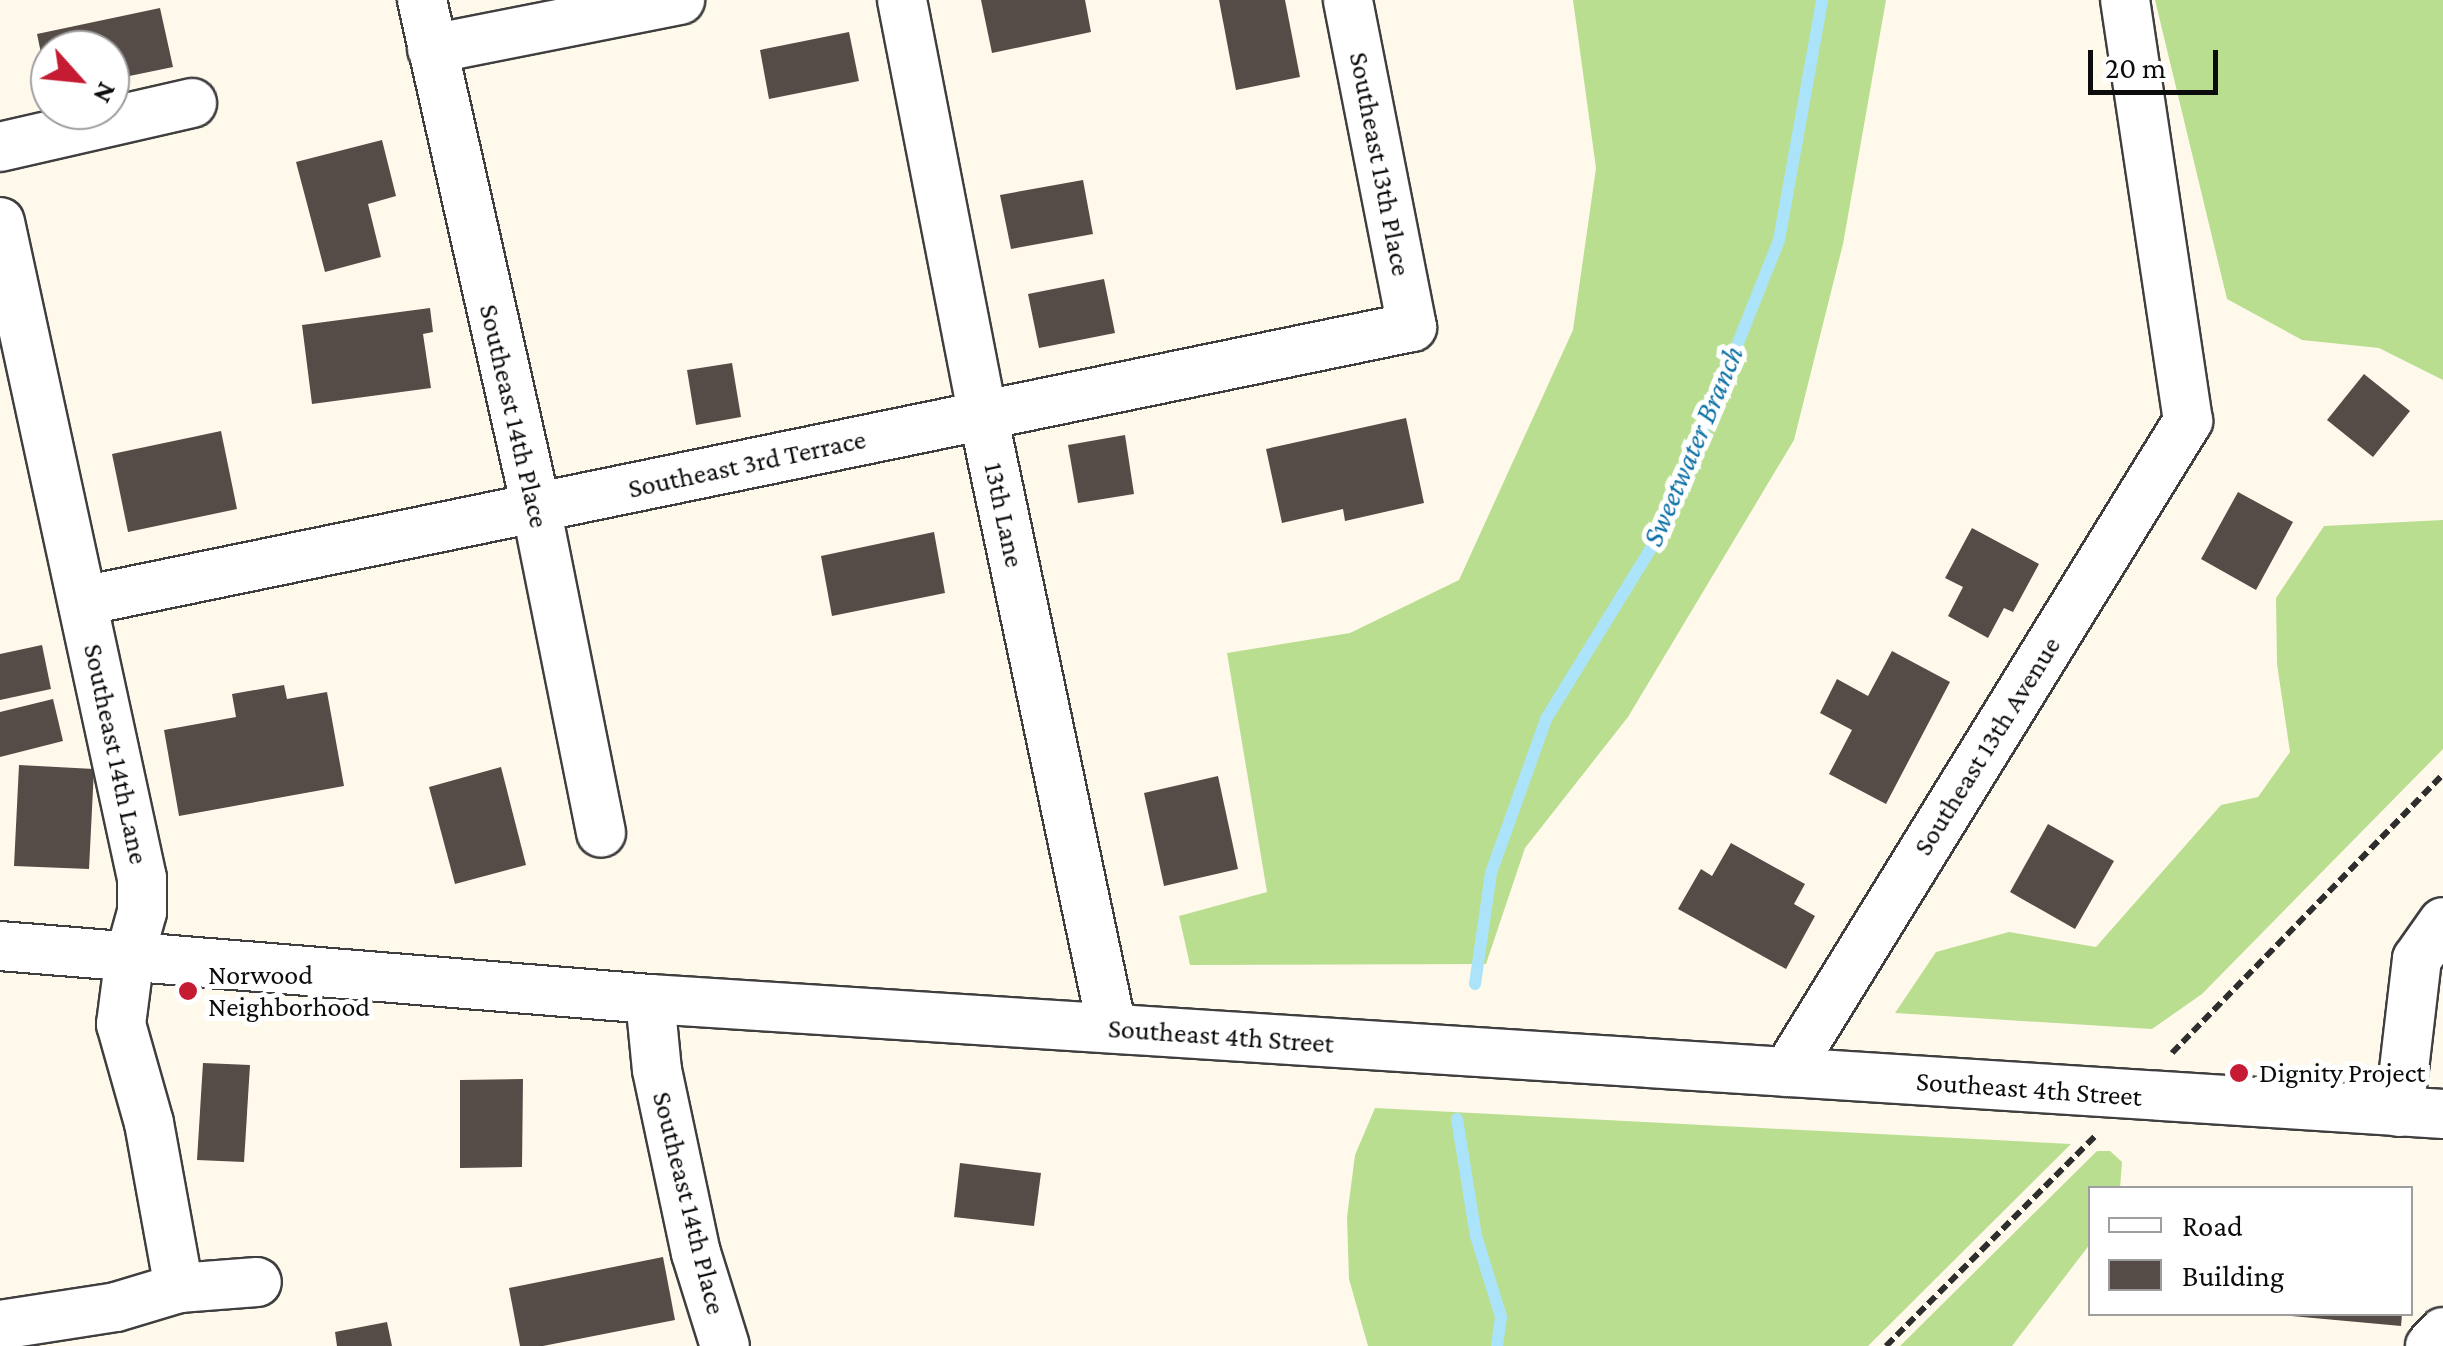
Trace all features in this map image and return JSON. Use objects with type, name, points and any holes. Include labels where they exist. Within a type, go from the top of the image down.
[{"type":"street","name":"Southeast 14th Place","points":[[422,0],[536,507],[601,833]]},
{"type":"street","points":[[432,49],[680,0]]},
{"type":"street","name":"13th Lane","points":[[902,0],[983,416],[1112,1028]]},
{"type":"street","name":"Southeast 13th Place","points":[[1348,0],[1412,328]]},
{"type":"street","name":"Southeast 13th Avenue","points":[[1787,1072],[2188,420],[2126,0]]},
{"type":"street","points":[[0,147],[192,104]]},
{"type":"street","name":"Southeast 14th Lane","points":[[0,222],[142,878],[142,912],[130,955],[121,1024],[149,1123],[179,1288]]},
{"type":"street","name":"Southeast 3rd Terrace","points":[[83,601],[1412,328]]},
{"type":"street","points":[[2421,1113],[2417,959],[2443,922]]},
{"type":"street","name":"Southeast 4th Street","points":[[0,946],[650,999],[2421,1113]]},
{"type":"street","name":"Southeast 14th Place","points":[[650,999],[657,1070],[696,1253],[725,1346]]},
{"type":"street","points":[[0,1325],[116,1307],[179,1288],[257,1282]]},
{"type":"street","points":[[2430,1346],[2443,1332]]},
{"type":"green space","points":[[1573,0],[1886,0],[1843,244],[1794,440],[1628,717],[1525,848],[1486,964],[1190,965],[1179,916],[1267,892],[1227,653],[1350,633],[1459,580],[1573,330],[1596,168]]},
{"type":"green space","points":[[2155,0],[2443,0],[2443,380],[2379,348],[2302,340],[2227,299]]},
{"type":"green space","points":[[2443,520],[2443,749],[2202,994],[2152,1029],[1895,1013],[1936,952],[2009,932],[2096,947],[2221,805],[2258,797],[2290,752],[2277,664],[2276,598],[2324,526]]},
{"type":"green space","points":[[1375,1108],[2071,1144],[1868,1346],[1368,1346],[1349,1279],[1347,1217],[1355,1155]]},
{"type":"green space","points":[[2097,1151],[2110,1151],[2122,1162],[2120,1186],[2088,1186],[2088,1247],[2012,1346],[1900,1346]]},
{"type":"building","points":[[981,0],[1085,0],[1091,32],[992,53]]},
{"type":"building","points":[[1219,0],[1285,0],[1300,77],[1236,90]]},
{"type":"building","points":[[160,8],[173,67],[130,76],[130,30],[56,30]]},
{"type":"building","points":[[849,32],[859,81],[769,99],[760,50]]},
{"type":"building","points":[[382,140],[396,196],[368,204],[381,257],[325,272],[296,162]]},
{"type":"building","points":[[1083,180],[1093,234],[1011,249],[1000,195]]},
{"type":"building","points":[[1104,279],[1115,333],[1039,348],[1028,294]]},
{"type":"building","points":[[430,308],[433,332],[423,334],[431,388],[312,404],[302,325]]},
{"type":"building","points":[[732,363],[741,417],[696,425],[687,370]]},
{"type":"building","points":[[2364,374],[2410,411],[2373,457],[2327,420]]},
{"type":"building","points":[[1406,418],[1424,503],[1345,521],[1343,509],[1282,523],[1266,449]]},
{"type":"building","points":[[221,431],[237,509],[128,532],[112,454]]},
{"type":"building","points":[[1125,435],[1134,494],[1078,503],[1068,445]]},
{"type":"building","points":[[2238,492],[2293,522],[2256,590],[2201,559]]},
{"type":"building","points":[[1972,528],[2039,564],[2013,612],[2004,608],[1988,638],[1948,616],[1963,587],[1945,578]]},
{"type":"building","points":[[934,532],[945,593],[832,616],[821,556]]},
{"type":"building","points":[[42,645],[51,689],[0,700],[0,654]]},
{"type":"building","points":[[1892,651],[1950,682],[1886,804],[1829,774],[1852,730],[1820,713],[1837,679],[1868,696]]},
{"type":"building","points":[[284,685],[287,699],[327,692],[344,786],[179,816],[164,730],[236,717],[232,694]]},
{"type":"building","points":[[53,699],[63,741],[0,757],[0,712]]},
{"type":"building","points":[[19,765],[94,769],[89,869],[14,866]]},
{"type":"building","points":[[501,767],[526,865],[455,884],[429,787]]},
{"type":"building","points":[[1218,776],[1238,869],[1164,886],[1144,793]]},
{"type":"building","points":[[2048,824],[2114,861],[2075,929],[2010,892]]},
{"type":"building","points":[[1731,843],[1805,884],[1794,904],[1815,916],[1786,969],[1678,909],[1701,869],[1712,876]]},
{"type":"building","points":[[203,1063],[250,1065],[244,1162],[197,1160]]},
{"type":"building","points":[[523,1079],[522,1167],[460,1168],[460,1080]]},
{"type":"building","points":[[960,1163],[1041,1173],[1034,1226],[954,1217]]},
{"type":"building","points":[[663,1257],[675,1320],[543,1346],[520,1346],[509,1288]]},
{"type":"building","points":[[2293,1316],[2402,1316],[2401,1326]]},
{"type":"building","points":[[387,1322],[392,1346],[337,1346],[335,1332]]},
{"type":"waterway","name":"Sweetwater Branch","points":[[1475,984],[1491,873],[1546,719],[1666,524],[1779,240],[1822,0]]},
{"type":"waterway","name":"Sweetwater Branch","points":[[1457,1119],[1476,1236],[1501,1317],[1497,1346]]},
{"type":"place","name":"Norwood Neighborhood","points":[[188,991]]},
{"type":"place","name":"Dignity Project","points":[[2239,1073]]}]
